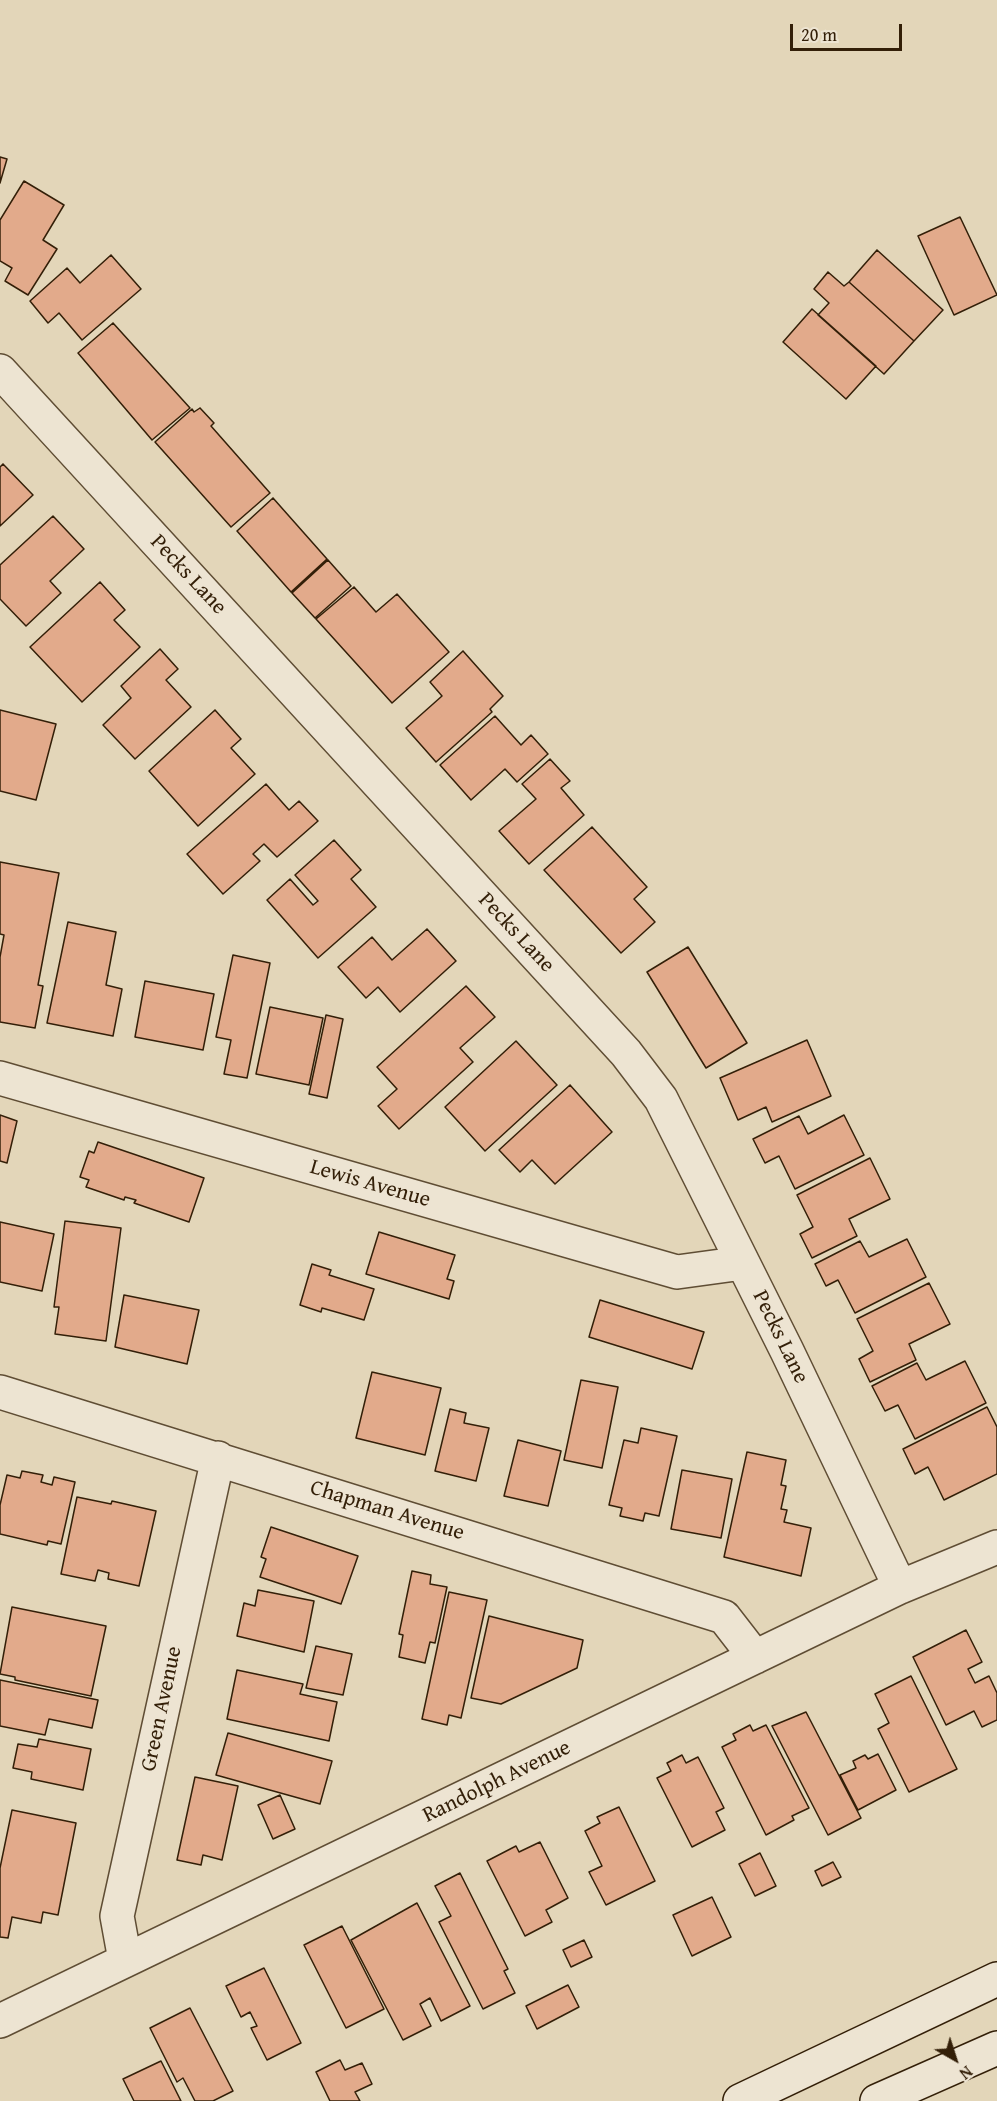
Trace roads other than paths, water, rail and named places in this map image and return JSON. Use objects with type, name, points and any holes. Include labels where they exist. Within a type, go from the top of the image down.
[{"type":"street","name":"Pecks Lane","points":[[0,371],[626,1053],[661,1099],[900,1587]]},
{"type":"street","name":"Lewis Avenue","points":[[0,1078],[677,1272],[742,1263]]},
{"type":"street","name":"Chapman Avenue","points":[[0,1392],[724,1617],[755,1657]]},
{"type":"street","name":"Green Avenue","points":[[125,1960],[117,1916],[218,1458]]},
{"type":"street","name":"Randolph Avenue","points":[[0,2021],[900,1587],[997,1547]]},
{"type":"street","points":[[740,2101],[997,1979]]},
{"type":"street","points":[[877,2101],[997,2048]]}]
